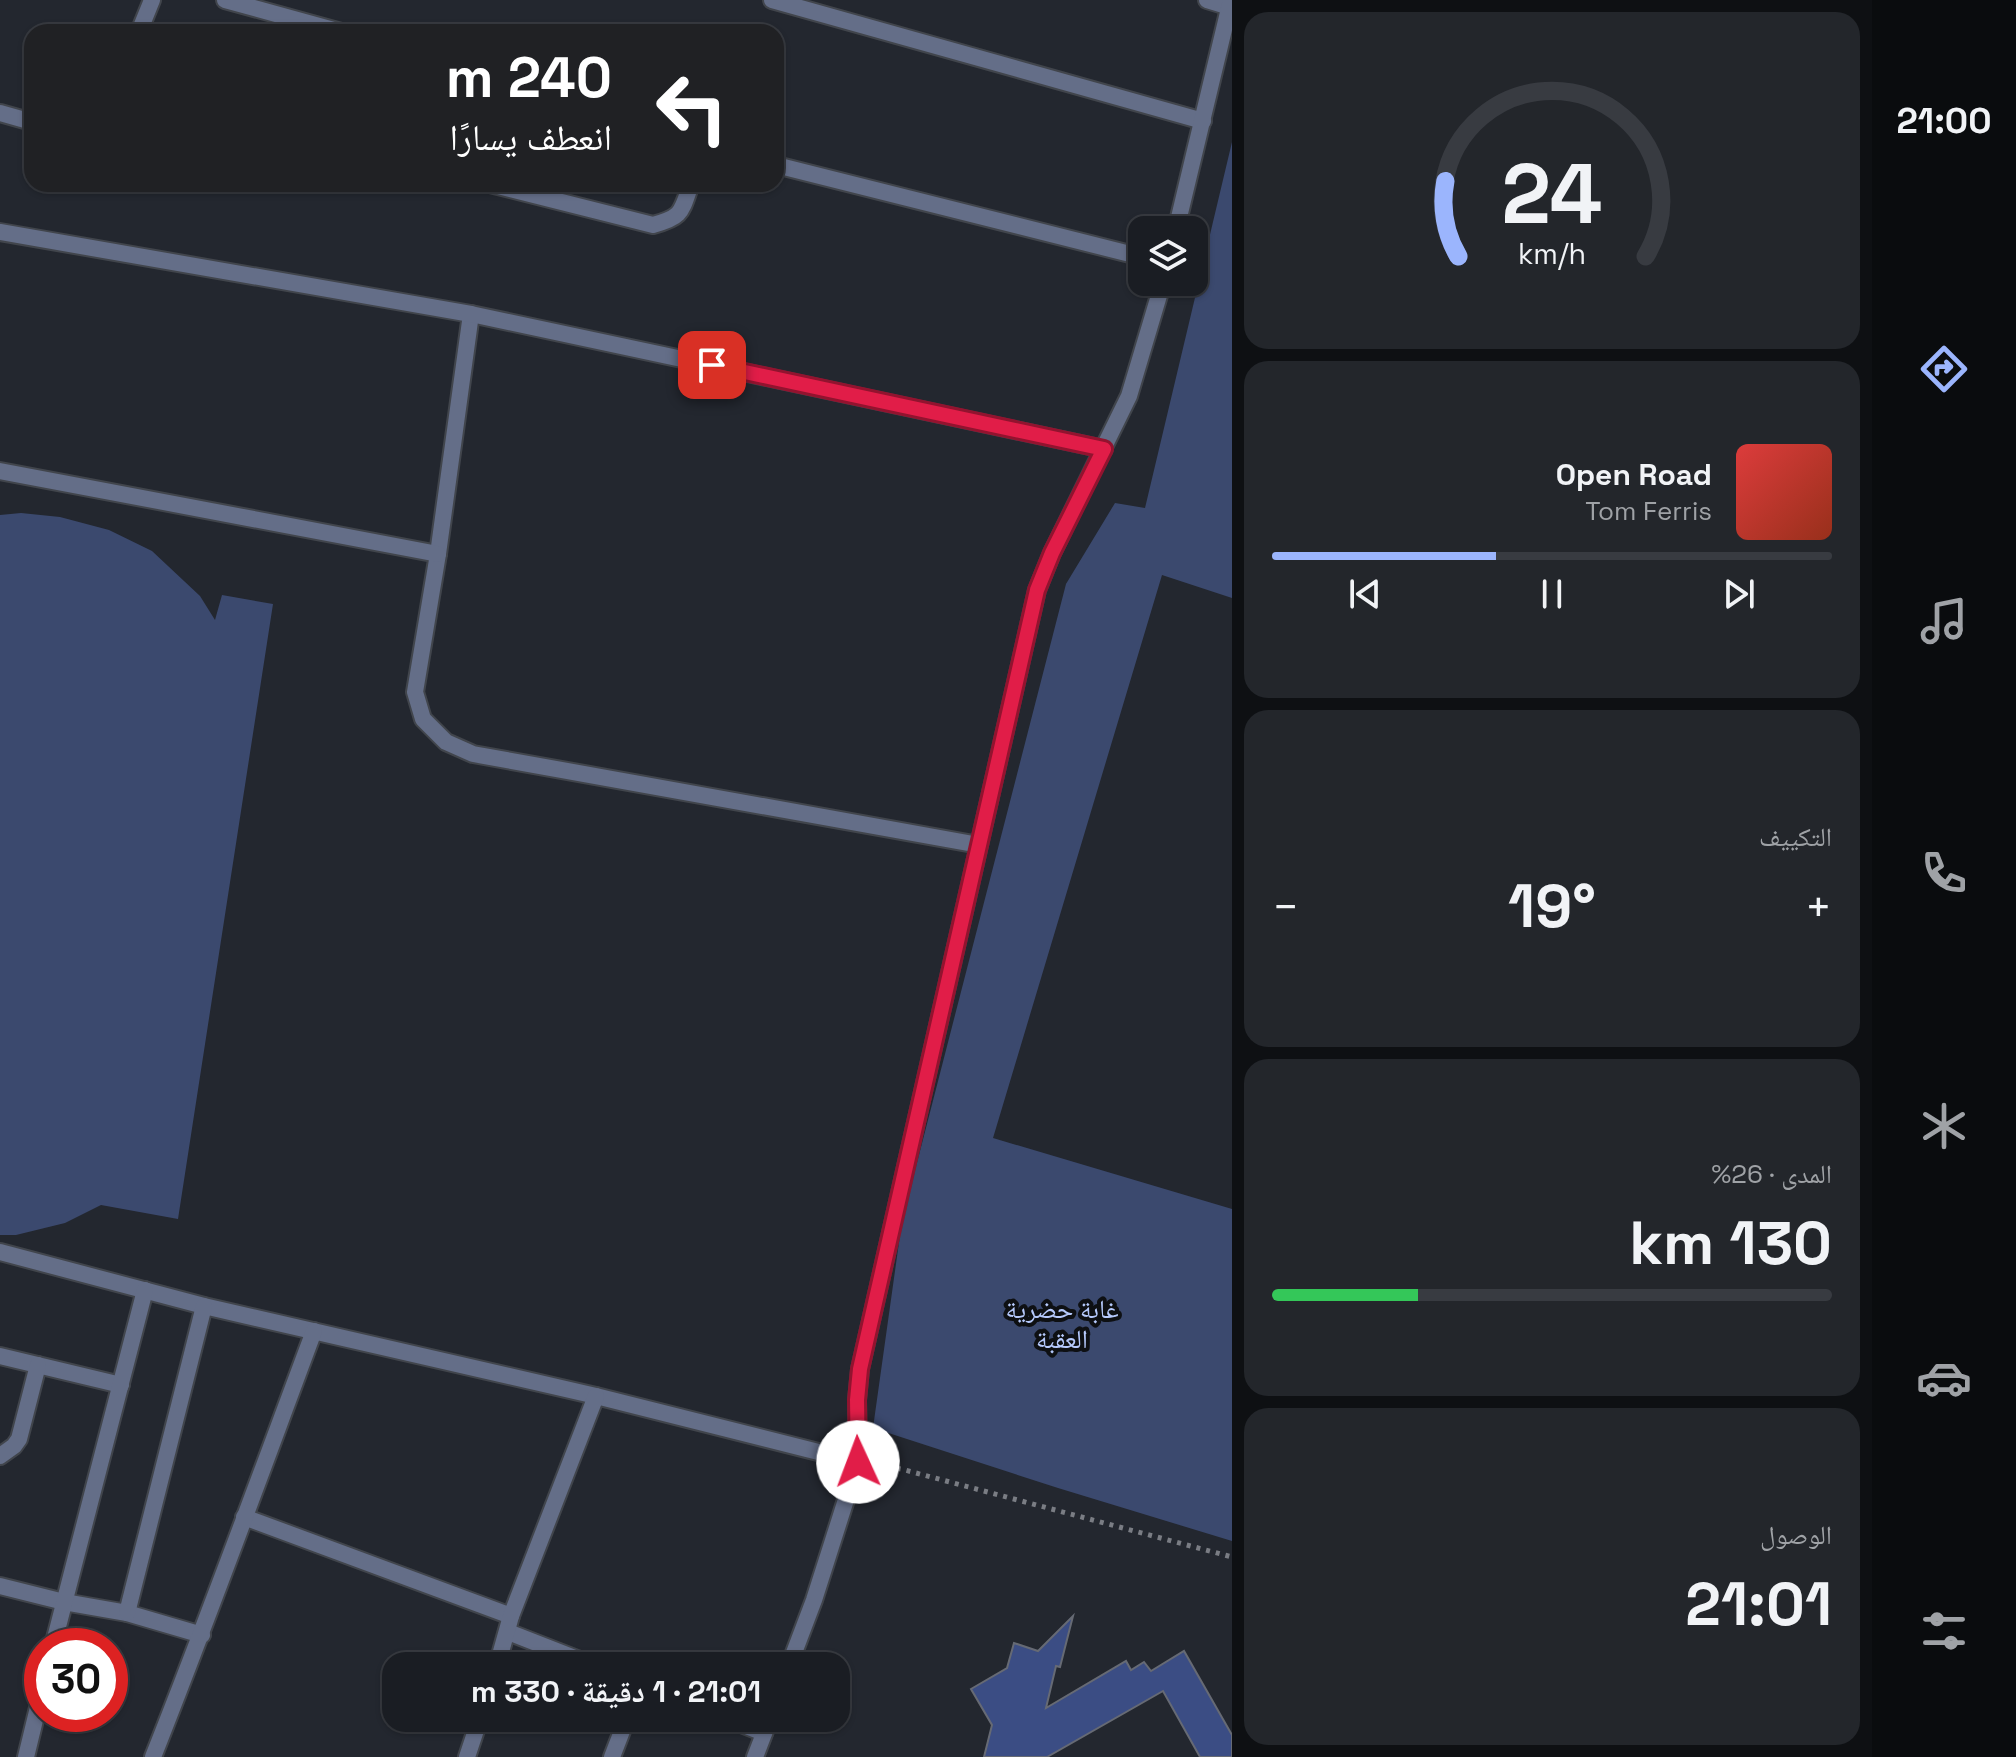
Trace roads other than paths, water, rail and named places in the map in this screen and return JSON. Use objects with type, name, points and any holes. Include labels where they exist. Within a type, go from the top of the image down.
[{"type":"street","points":[[142,24],[152,0]]},
{"type":"street","points":[[225,0],[312,24]]},
{"type":"street","points":[[772,0],[1203,121]]},
{"type":"street","points":[[1179,216],[1230,4],[1207,0]]},
{"type":"street","points":[[0,113],[24,120]]},
{"type":"street","points":[[784,167],[1128,253]]},
{"type":"street","points":[[522,192],[653,225],[677,216],[688,192]]},
{"type":"street","points":[[0,232],[471,314],[1104,449]]},
{"type":"street","points":[[794,1652],[858,1462],[860,1369],[1037,590],[1129,396],[1159,296]]},
{"type":"street","points":[[471,314],[438,554],[415,692],[423,719],[446,742],[473,754],[979,845]]},
{"type":"street","points":[[0,471],[438,554]]},
{"type":"street","points":[[0,1252],[204,1306],[596,1396],[858,1462]]},
{"type":"street","points":[[58,1628],[145,1290]]},
{"type":"street","points":[[127,1613],[204,1306]]},
{"type":"street","points":[[153,1757],[202,1635],[314,1331]]},
{"type":"street","points":[[0,1356],[121,1385]]},
{"type":"street","points":[[0,1456],[19,1439],[38,1365]]},
{"type":"street","points":[[501,1652],[596,1396]]},
{"type":"street","points":[[244,1517],[510,1624],[567,1652]]},
{"type":"street","points":[[0,1586],[127,1613],[202,1635]]},
{"type":"street","points":[[26,1757],[32,1732]]},
{"type":"street","points":[[467,1757],[475,1732]]},
{"type":"street","points":[[612,1757],[622,1732]]},
{"type":"street","points":[[755,1757],[765,1732]]},
{"type":"park label","name":"غابة حضرية العقبة","points":[[1062,1324]]}]
